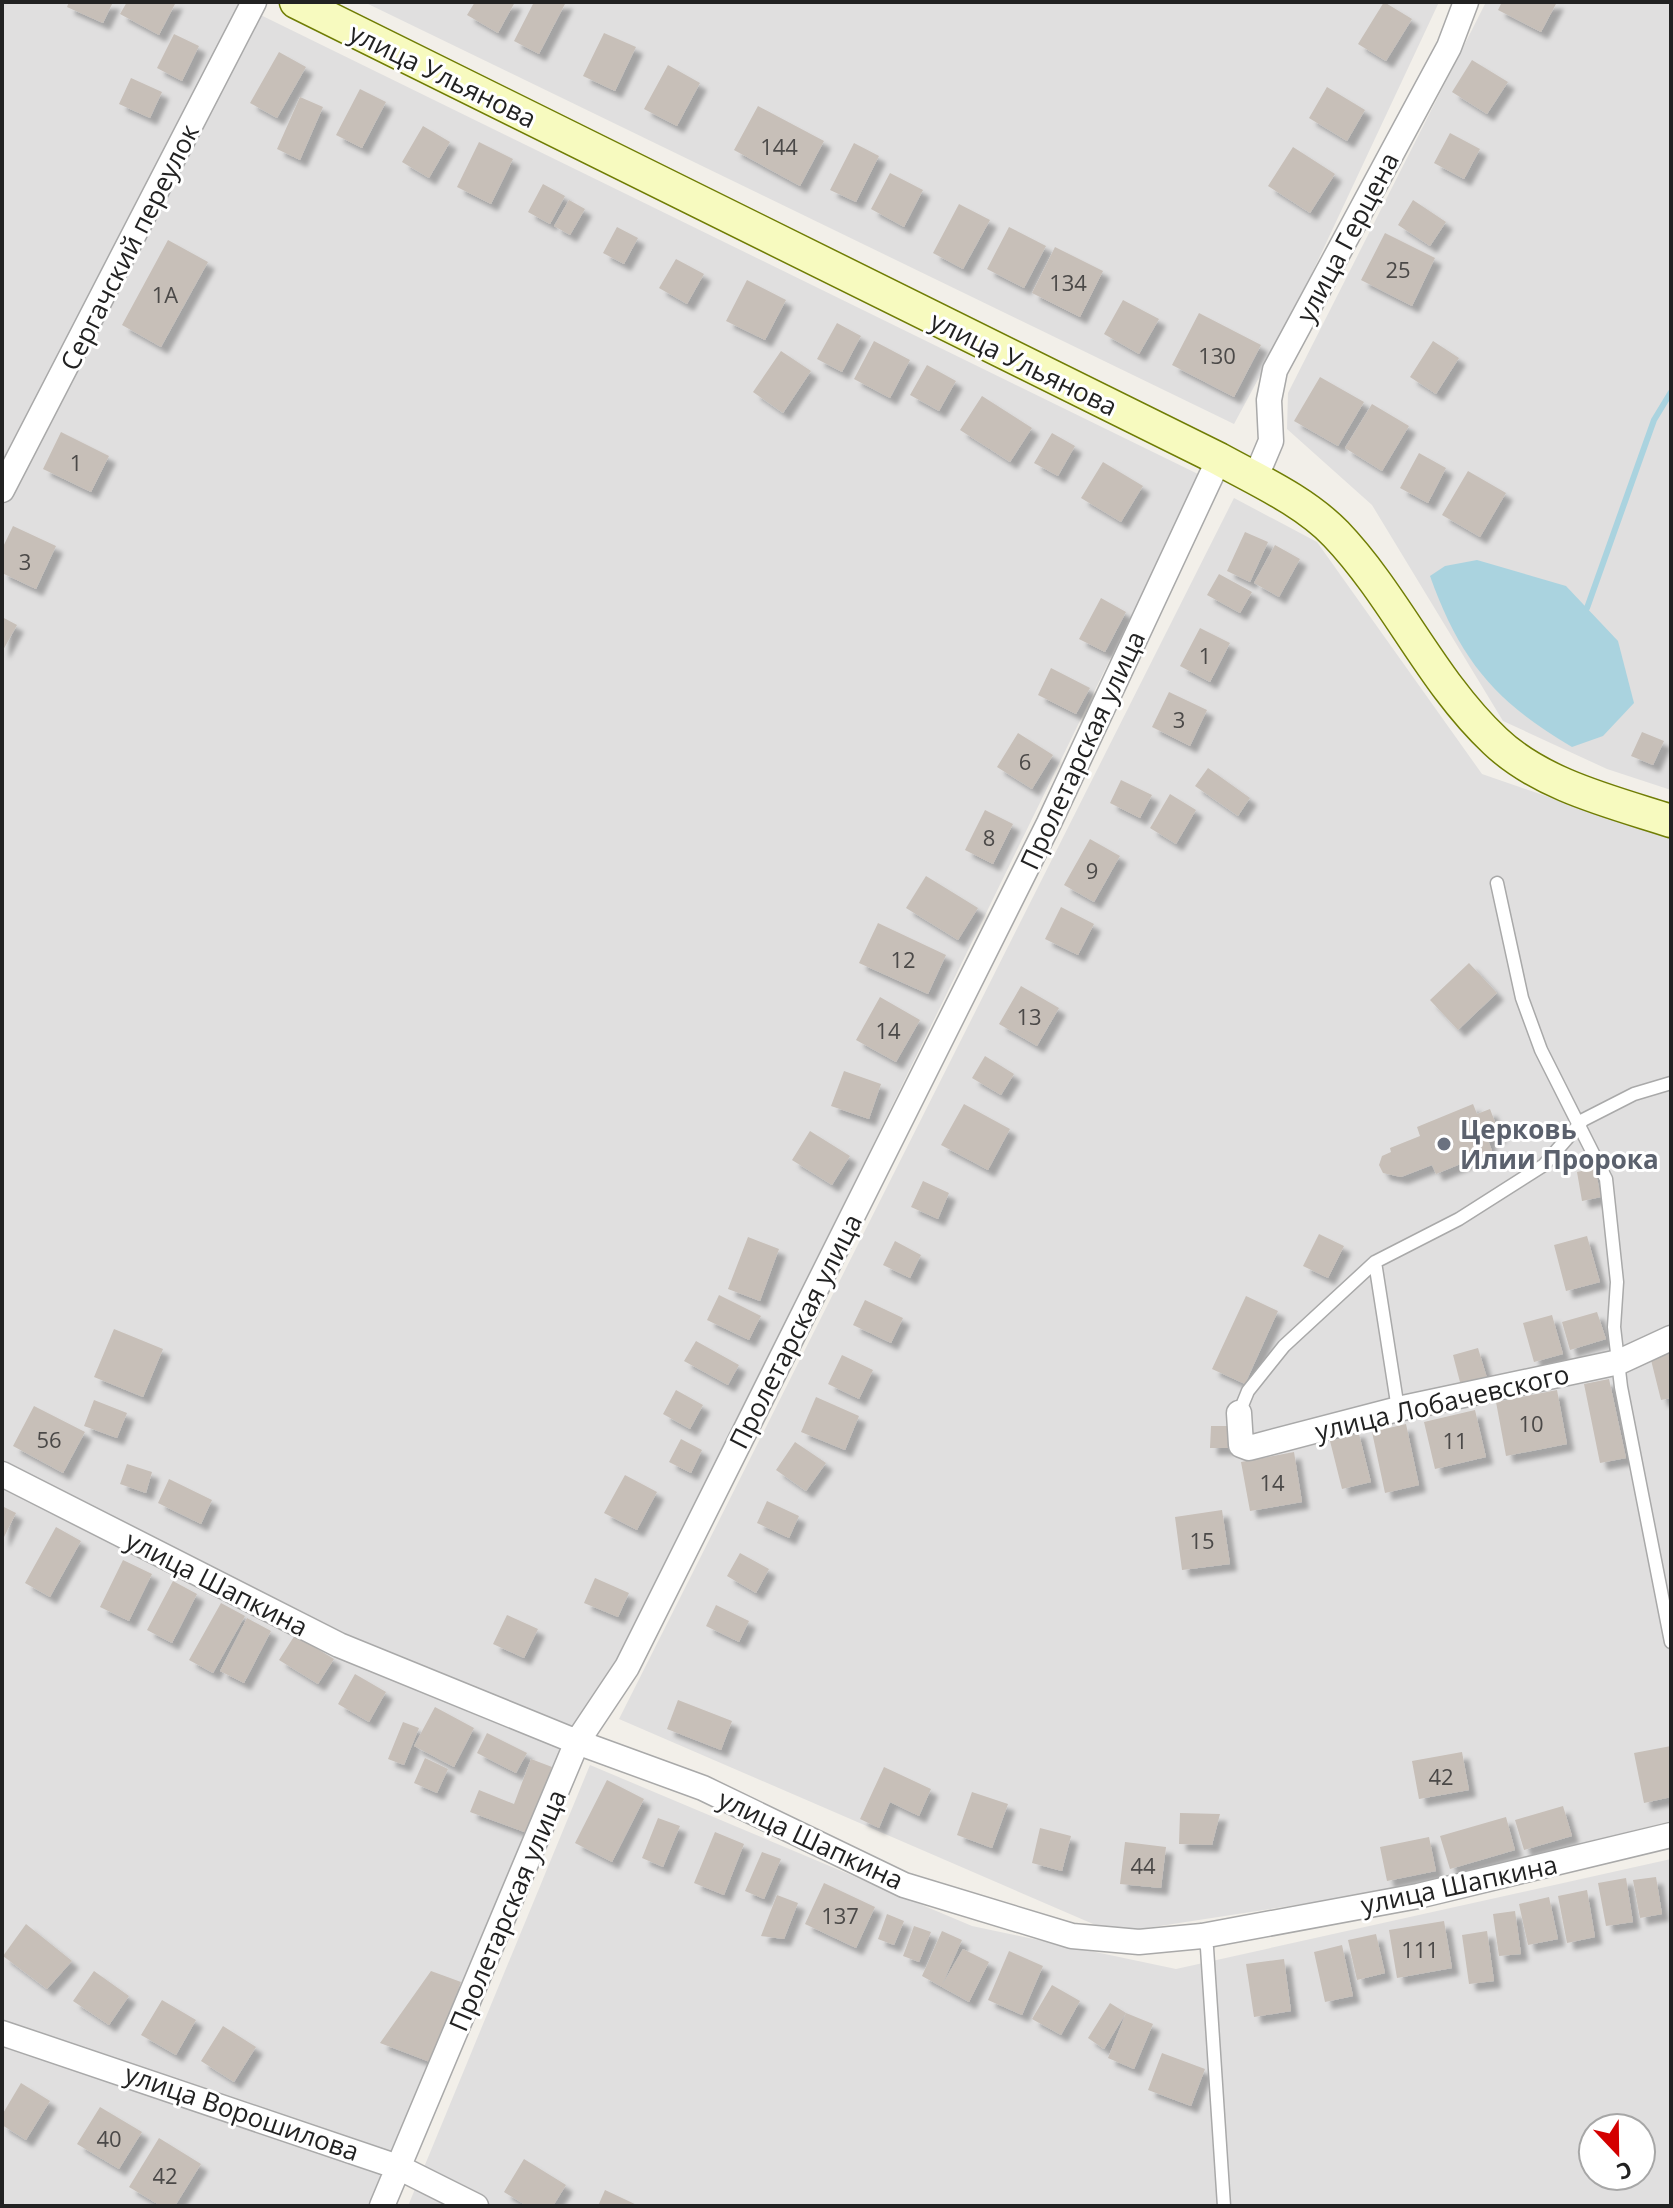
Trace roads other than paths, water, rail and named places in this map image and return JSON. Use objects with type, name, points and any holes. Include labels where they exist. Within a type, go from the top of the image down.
[{"type":"main road","name":"улица Ульянова","points":[[296,2],[1219,459],[1297,502],[1336,534],[1459,701],[1497,743],[1550,777],[1671,821]]},
{"type":"street","name":"Сергачский переулок","points":[[2,490],[254,2]]},
{"type":"street","name":"улица Герцена","points":[[1255,479],[1271,441],[1269,400],[1275,370],[1449,47],[1466,2]]},
{"type":"street","name":"Пролетарская улица","points":[[382,2206],[577,1742],[627,1667],[642,1638],[1049,823],[1219,459]]},
{"type":"street","name":"улица Лобачевского","points":[[1239,1413],[1241,1445],[1249,1448],[1398,1409],[1619,1362],[1671,1338]]},
{"type":"street","name":"улица Шапкина","points":[[2,1474],[339,1645],[577,1742],[703,1788],[904,1885],[1072,1936],[1139,1942],[1202,1936],[1418,1896],[1671,1835]]},
{"type":"street","name":"улица Ворошилова","points":[[2,2033],[398,2167],[476,2206]]},
{"type":"lane","points":[[1497,883],[1522,998],[1541,1050],[1577,1127],[1606,1179],[1617,1282],[1614,1327],[1671,1642]]},
{"type":"lane","points":[[1239,1413],[1248,1391],[1284,1346],[1375,1262],[1459,1219],[1544,1165],[1577,1127],[1634,1094],[1671,1083]]},
{"type":"lane","points":[[1375,1262],[1398,1409]]},
{"type":"lane","points":[[1202,1936],[1207,1948],[1224,2206]]},
{"type":"water","points":[[1477,560],[1566,586],[1618,641],[1634,703],[1603,736],[1572,747],[1522,713],[1483,676],[1454,632],[1430,576],[1445,566]]},
{"type":"waterway","points":[[1587,608],[1654,420],[1671,392]]},
{"type":"place","name":"Церковь Илии Пророка","points":[[1444,1144]]}]
